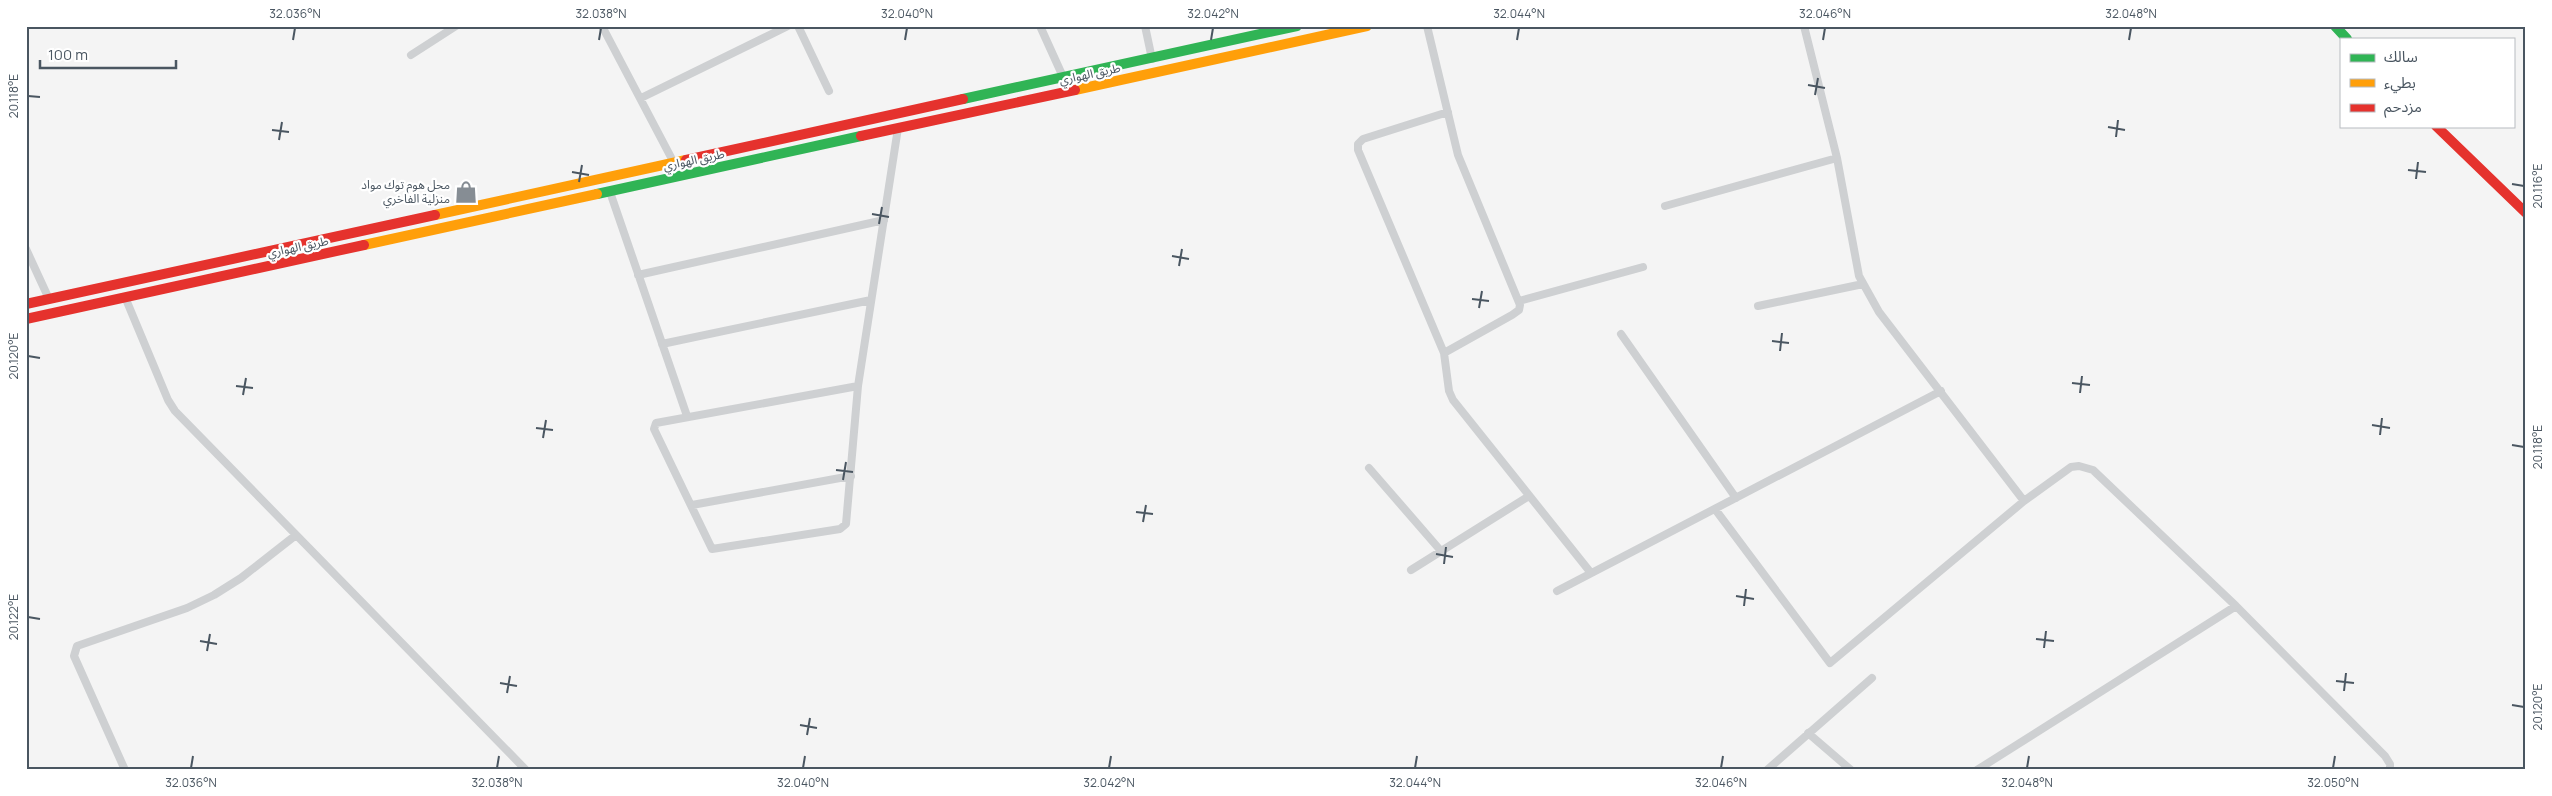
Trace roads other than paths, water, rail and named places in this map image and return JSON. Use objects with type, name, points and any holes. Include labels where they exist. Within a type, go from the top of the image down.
[{"type":"main road","name":"طريق الهواري","points":[[26,304],[1297,26]]},
{"type":"main road","name":"طريق الهواري","points":[[26,319],[1367,26]]},
{"type":"main road","points":[[2336,26],[2346,38]]},
{"type":"main road","points":[[2438,128],[2526,213]]},
{"type":"main road","points":[[474,205],[478,220]]},
{"type":"street","points":[[411,55],[456,26]]},
{"type":"street","points":[[602,26],[642,98],[674,163]]},
{"type":"street","points":[[642,98],[788,26]]},
{"type":"street","points":[[798,26],[829,91]]},
{"type":"street","points":[[1040,26],[1064,78]]},
{"type":"street","points":[[1145,26],[1152,59]]},
{"type":"street","points":[[1427,26],[1458,156],[1519,301],[1519,310],[1512,316],[1444,353]]},
{"type":"street","points":[[1804,26],[1837,158],[1859,276],[1879,312],[2024,501]]},
{"type":"street","points":[[1448,112],[1363,139],[1358,144],[1358,150],[1444,353],[1452,400],[1590,573]]},
{"type":"street","points":[[858,386],[659,421],[654,425],[710,547],[714,550],[840,529],[844,527],[848,520],[858,386],[898,128]]},
{"type":"street","points":[[1665,206],[1837,158]]},
{"type":"street","points":[[610,192],[687,416]]},
{"type":"street","points":[[638,275],[884,220]]},
{"type":"street","points":[[26,249],[50,299]]},
{"type":"street","points":[[1519,301],[1642,267]]},
{"type":"street","points":[[1758,306],[1863,284]]},
{"type":"street","points":[[126,297],[168,400],[175,411],[526,770]]},
{"type":"street","points":[[662,344],[871,300]]},
{"type":"street","points":[[1621,334],[1736,498]]},
{"type":"street","points":[[1557,591],[1941,392]]},
{"type":"street","points":[[1715,509],[1830,664],[2024,501],[2071,466],[2093,470],[2236,606],[2385,756],[2390,764],[2390,770]]},
{"type":"street","points":[[1369,468],[1441,551]]},
{"type":"street","points":[[692,505],[851,476]]},
{"type":"street","points":[[1411,570],[1529,496]]},
{"type":"street","points":[[125,770],[74,656],[77,646],[187,608],[214,595],[242,578],[296,535]]},
{"type":"street","points":[[1977,770],[2236,606]]},
{"type":"street","points":[[1767,770],[1872,678]]},
{"type":"street","points":[[1808,733],[1851,770]]},
{"type":"place","name":"محل هوم توك مواد منزلية الفاخري","points":[[466,192]]}]
